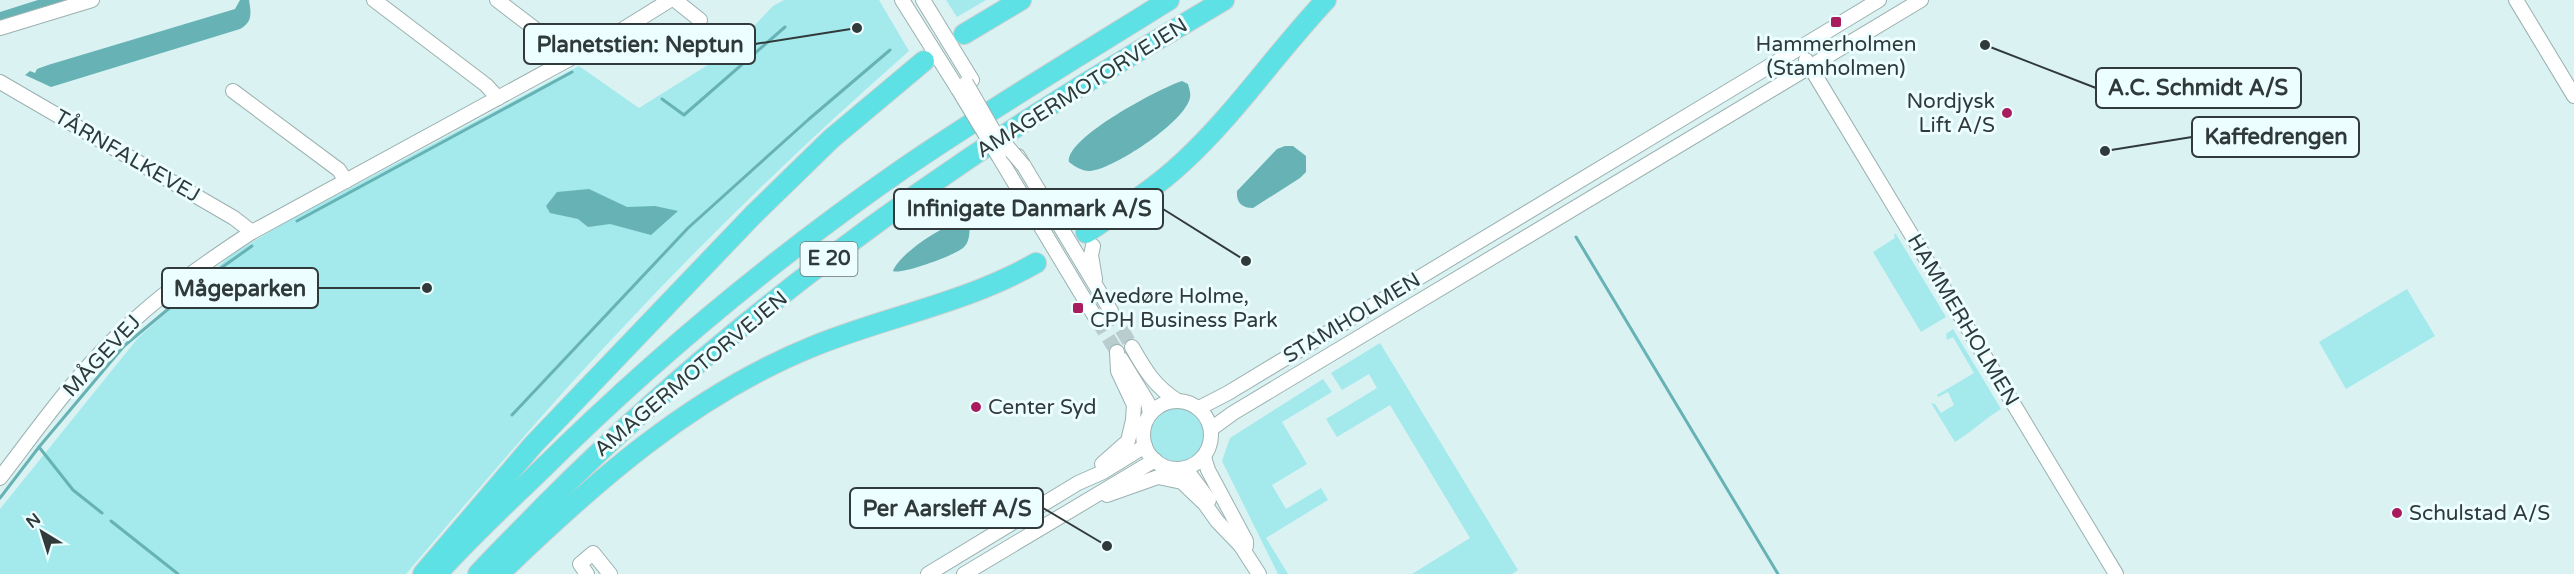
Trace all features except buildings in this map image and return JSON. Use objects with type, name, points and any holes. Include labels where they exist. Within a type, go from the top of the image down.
[{"type":"highway","points":[[957,39],[1021,0]]},
{"type":"highway","name":"AMAGERMOTORVEJEN","points":[[437,574],[585,427],[722,306],[797,246],[947,139],[1169,0]]},
{"type":"highway","name":"AMAGERMOTORVEJEN","points":[[478,574],[605,445],[743,326],[815,270],[973,156],[1050,105],[1224,0]]},
{"type":"highway","points":[[1080,238],[1137,200],[1182,163],[1238,105],[1326,0]]},
{"type":"highway","points":[[423,574],[533,445],[736,232],[831,139],[933,57]]},
{"type":"highway","points":[[499,574],[608,474],[669,426],[712,396],[814,346],[984,289],[1036,264]]},
{"type":"street","points":[[0,28],[92,0]]},
{"type":"street","points":[[374,0],[486,85],[498,98]]},
{"type":"street","points":[[497,0],[572,57]]},
{"type":"street","name":"MÅGEVEJ","points":[[0,478],[79,378],[114,339],[153,303],[204,263],[252,232],[572,57],[670,0]]},
{"type":"street","points":[[675,0],[700,20]]},
{"type":"street","points":[[902,0],[933,57],[965,84],[1016,171],[1056,251],[1097,320]]},
{"type":"street","points":[[923,0],[957,39],[965,84],[993,147],[1080,238],[1091,255],[1096,287]]},
{"type":"street","name":"STAMHOLMEN","points":[[1199,408],[1879,0]]},
{"type":"street","name":"STAMHOLMEN","points":[[1211,429],[1233,413],[1515,242],[1921,0]]},
{"type":"street","points":[[2516,0],[2574,96]]},
{"type":"street","points":[[933,57],[957,39]]},
{"type":"street","points":[[1799,48],[1810,66]]},
{"type":"street","name":"HAMMERHOLMEN","points":[[1810,66],[2116,574]]},
{"type":"street","name":"TÅRNFALKEVEJ","points":[[0,82],[234,218],[252,232]]},
{"type":"street","points":[[233,91],[339,170],[346,181]]},
{"type":"street","points":[[1505,225],[1515,242]]},
{"type":"street","points":[[1036,264],[1080,238]]},
{"type":"street","points":[[1080,238],[1096,287],[1111,311]]},
{"type":"street","points":[[1132,347],[1152,381],[1162,391],[1178,401]]},
{"type":"street","points":[[1078,483],[1128,441],[1134,405],[1118,371],[1117,352],[1148,404],[1150,414],[1143,432],[1145,446],[1155,460],[1172,469],[1185,468],[1204,457],[1209,446],[1211,429],[1207,417],[1199,408],[1178,401],[1166,403],[1150,414]]},
{"type":"street","points":[[928,574],[1078,483],[1103,472],[1145,446]]},
{"type":"street","points":[[1204,457],[1208,470],[1246,541],[1244,550]]},
{"type":"street","points":[[964,574],[1155,460]]},
{"type":"street","points":[[1185,468],[1259,574]]},
{"type":"street","points":[[1086,501],[1158,477],[1182,482],[1205,504],[1217,521],[1244,550]]},
{"type":"street","points":[[587,574],[580,564],[593,554],[610,574]]},
{"type":"shaded area","points":[[38,0],[66,0],[0,20],[0,12]]},
{"type":"shaded area","points":[[240,0],[249,0],[250,13],[249,20],[240,29],[51,87],[25,75],[30,71],[35,73],[37,69],[48,65],[235,9]]},
{"type":"shaded area","points":[[784,0],[879,0],[909,51],[765,183],[662,287],[543,415],[406,574],[0,574],[0,509],[138,338],[231,255],[279,226],[579,66],[639,108],[730,51],[773,6]]},
{"type":"shaded area","points":[[946,0],[986,0],[957,17]]},
{"type":"shaded area","points":[[1182,81],[1188,84],[1190,92],[1185,108],[1164,130],[1149,141],[1119,160],[1095,170],[1081,169],[1069,162],[1072,152],[1097,128],[1154,93]]},
{"type":"shaded area","points":[[1293,146],[1306,156],[1306,172],[1253,208],[1243,206],[1239,202],[1237,191],[1277,149]]},
{"type":"shaded area","points":[[589,189],[627,207],[655,206],[678,211],[651,235],[610,224],[588,227],[578,219],[550,213],[546,206],[557,192]]},
{"type":"shaded area","points":[[961,222],[970,226],[968,241],[963,248],[928,264],[893,271],[904,256],[923,241],[944,228]]},
{"type":"shaded area","points":[[1894,234],[1946,317],[1921,332],[1873,252],[1895,238]]},
{"type":"shaded area","points":[[2407,289],[2435,336],[2346,389],[2319,342]]},
{"type":"shaded area","points":[[1953,329],[2001,409],[1955,442],[1931,403],[1935,404],[1941,413],[1954,405],[1948,392],[1938,397],[1937,395],[1974,373],[1953,337],[1947,340],[1946,334]]},
{"type":"shaded area","points":[[1380,343],[1518,570],[1512,574],[1412,574],[1470,538],[1390,405],[1337,437],[1326,419],[1377,388],[1369,374],[1342,390],[1331,373]]},
{"type":"shaded area","points":[[1323,379],[1332,392],[1282,422],[1307,464],[1272,485],[1286,509],[1321,488],[1328,500],[1266,538],[1288,574],[1278,574],[1222,461],[1230,438]]},
{"type":"shaded area","points":[[1178,406],[1193,411],[1201,419],[1206,434],[1201,449],[1193,457],[1178,462],[1163,457],[1155,449],[1150,434],[1155,419],[1163,411]]},
{"type":"waterway","points":[[662,99],[684,115],[785,27]]},
{"type":"waterway","points":[[512,415],[688,228],[890,50]]},
{"type":"waterway","points":[[297,221],[572,72]]},
{"type":"waterway","points":[[1576,237],[1778,574]]},
{"type":"waterway","points":[[102,513],[73,490],[39,447],[124,346],[197,285],[252,246]]},
{"type":"waterway","points":[[0,498],[39,447]]},
{"type":"waterway","points":[[111,521],[178,574]]},
{"type":"tunnel","points":[[1111,311],[1132,347]]},
{"type":"tunnel","points":[[1097,320],[1117,352]]},
{"type":"place","name":"Hammerholmen (Stamholmen)","points":[[1836,22]]},
{"type":"place","name":"Planetstien: Neptun","points":[[857,28]]},
{"type":"place","name":"A.C. Schmidt A/S","points":[[1985,45]]},
{"type":"place","name":"Nordjysk Lift A/S","points":[[2007,113]]},
{"type":"place","name":"Kaffedrengen","points":[[2105,151]]},
{"type":"place","name":"Infinigate Danmark A/S","points":[[1246,261]]},
{"type":"place","name":"Mågeparken","points":[[427,288]]},
{"type":"place","name":"Avedøre Holme, CPH Business Park","points":[[1078,308]]},
{"type":"place","name":"Center Syd","points":[[976,407]]},
{"type":"place","name":"Schulstad A/S","points":[[2397,513]]},
{"type":"place","name":"Per Aarsleff A/S","points":[[1107,546]]}]
